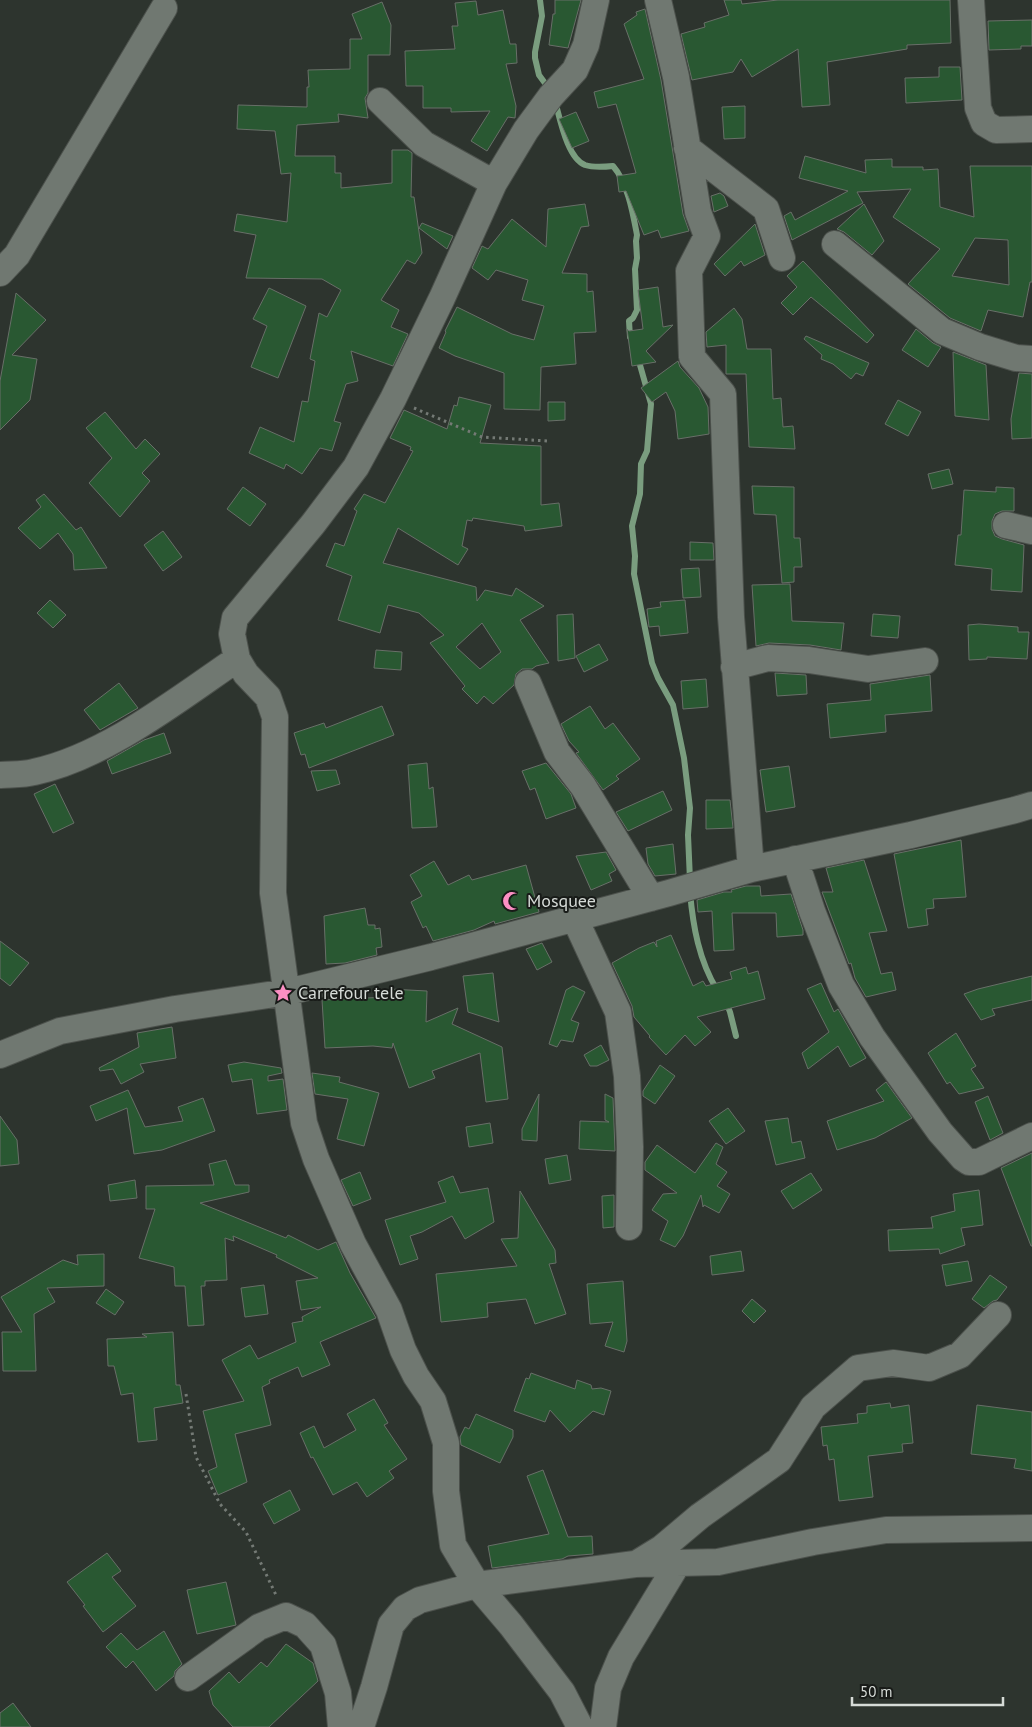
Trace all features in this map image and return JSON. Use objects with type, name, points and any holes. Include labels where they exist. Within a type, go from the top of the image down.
[{"type":"street","points":[[658,0],[676,76],[698,212],[708,236],[688,271],[692,357],[723,394],[734,667],[751,869]]},
{"type":"street","points":[[971,0],[978,108],[984,123],[996,130],[1032,129]]},
{"type":"street","points":[[580,1727],[562,1692],[511,1625],[477,1586],[453,1545],[446,1491],[446,1443],[433,1401],[416,1376],[403,1350],[389,1310],[353,1244],[316,1159],[304,1122],[288,992],[273,893],[274,717],[268,697],[246,674],[237,660],[232,634],[235,618],[308,530],[356,467],[393,399],[494,184],[526,130],[575,70],[586,45],[600,3]]},
{"type":"street","points":[[0,273],[17,256],[164,8]]},
{"type":"street","points":[[380,101],[424,144],[494,184]]},
{"type":"street","points":[[687,148],[766,210],[782,258]]},
{"type":"street","points":[[835,244],[942,332],[980,347],[1016,358],[1032,358]]},
{"type":"street","points":[[1006,525],[1032,532]]},
{"type":"street","points":[[734,667],[768,658],[809,660],[868,669],[924,661]]},
{"type":"street","points":[[0,775],[34,772],[84,757],[143,723],[237,660]]},
{"type":"street","points":[[528,683],[557,752],[660,896]]},
{"type":"street","points":[[5,1053],[60,1031],[288,992],[431,958],[660,896],[751,869],[911,835],[1015,810],[1032,804]]},
{"type":"street","points":[[795,859],[812,911],[841,985],[872,1037],[946,1138],[963,1158],[969,1162],[979,1162],[1032,1136]]},
{"type":"street","points":[[575,919],[618,1012],[627,1076],[630,1147],[629,1227]]},
{"type":"street","points":[[635,1564],[662,1548],[700,1516],[779,1460],[813,1407],[858,1368],[893,1363],[929,1368],[960,1355],[998,1315]]},
{"type":"street","points":[[361,1727],[392,1625],[405,1608],[420,1600],[477,1586],[635,1564],[718,1562],[813,1542],[886,1530],[1032,1528]]},
{"type":"street","points":[[603,1727],[608,1688],[621,1657],[678,1563]]},
{"type":"street","points":[[188,1678],[258,1627],[286,1616],[305,1625],[323,1645],[338,1694],[341,1727]]},
{"type":"path","points":[[393,399],[482,437],[548,442]]},
{"type":"path","points":[[186,1394],[196,1457],[220,1504],[246,1532],[286,1616]]},
{"type":"building","points":[[555,0],[581,0],[568,48],[549,45],[553,14],[555,14]]},
{"type":"building","points":[[724,0],[741,0],[742,4],[778,0],[950,0],[951,43],[907,45],[907,49],[827,62],[830,105],[802,107],[798,49],[752,77],[741,59],[733,72],[692,80],[681,34],[705,27],[704,23],[729,15]]},
{"type":"building","points":[[476,1],[478,15],[503,10],[510,44],[516,44],[517,63],[506,64],[516,106],[515,118],[508,117],[487,151],[471,141],[490,111],[451,112],[451,108],[423,108],[423,86],[406,86],[405,51],[455,49],[452,26],[458,26],[455,3]]},
{"type":"building","points":[[382,2],[391,25],[390,55],[368,55],[368,93],[365,98],[368,118],[338,114],[339,122],[297,125],[295,156],[335,156],[335,173],[341,173],[341,188],[392,183],[392,150],[408,150],[412,153],[411,197],[414,197],[422,253],[415,264],[407,260],[381,300],[399,310],[391,327],[408,334],[393,366],[351,351],[358,381],[346,384],[334,421],[341,423],[332,451],[320,448],[302,474],[286,464],[284,469],[249,453],[260,427],[294,442],[302,401],[308,402],[315,361],[310,359],[319,313],[327,317],[341,290],[322,279],[246,278],[256,235],[234,231],[237,214],[287,222],[291,173],[281,174],[275,131],[237,129],[238,105],[307,107],[308,70],[350,69],[350,39],[362,39],[352,14]]},
{"type":"building","points":[[645,9],[661,80],[683,214],[689,231],[661,238],[658,230],[644,235],[626,191],[619,192],[617,176],[636,173],[616,104],[598,108],[594,92],[644,79],[624,24],[637,15],[636,12]]},
{"type":"building","points":[[1032,20],[1032,46],[1021,46],[1021,49],[989,50],[988,21]]},
{"type":"building","points":[[939,67],[960,67],[962,100],[906,103],[905,78],[939,77]]},
{"type":"building","points":[[745,106],[745,138],[724,139],[722,107]]},
{"type":"building","points":[[576,112],[589,141],[572,148],[559,119]]},
{"type":"building","points":[[805,156],[866,173],[865,160],[892,159],[892,167],[923,167],[923,170],[938,169],[940,207],[974,217],[970,166],[1032,166],[1032,282],[1030,282],[1023,317],[988,310],[981,331],[950,318],[908,284],[940,249],[893,217],[911,189],[857,192],[863,203],[792,240],[784,216],[791,212],[795,220],[848,191],[799,178]],"holes":[[[975,238],[1008,240],[1009,285],[952,276]]]},
{"type":"building","points":[[720,193],[724,196],[728,206],[714,212],[711,196]]},
{"type":"building","points":[[585,204],[589,226],[581,227],[562,273],[587,274],[587,292],[593,291],[596,332],[574,333],[576,364],[541,367],[540,410],[504,409],[504,373],[455,356],[439,348],[445,331],[457,307],[512,334],[534,340],[544,306],[522,300],[528,280],[496,270],[488,280],[472,268],[482,246],[488,249],[512,219],[546,247],[548,209]]},
{"type":"building","points":[[864,204],[884,241],[872,255],[844,232],[837,229]]},
{"type":"building","points":[[422,223],[453,236],[447,249],[419,228]]},
{"type":"building","points":[[755,224],[765,255],[744,266],[741,261],[725,276],[714,264]]},
{"type":"building","points":[[803,261],[874,335],[867,343],[811,297],[793,315],[781,303],[797,287],[787,276]]},
{"type":"building","points":[[658,287],[663,327],[673,325],[646,351],[656,362],[632,366],[627,329],[629,331],[643,329],[638,290]]},
{"type":"building","points":[[269,288],[306,306],[278,378],[251,367],[267,326],[253,319]]},
{"type":"building","points":[[16,293],[46,320],[12,355],[37,359],[30,400],[0,430],[0,381]]},
{"type":"building","points":[[734,308],[742,319],[747,349],[771,349],[773,399],[781,398],[783,427],[793,426],[795,449],[749,447],[746,374],[726,374],[726,345],[707,347],[706,332]]},
{"type":"building","points":[[916,329],[941,347],[928,367],[902,350]]},
{"type":"building","points":[[806,336],[869,363],[863,376],[856,373],[851,379],[833,364],[821,359],[822,355],[804,339]]},
{"type":"building","points":[[953,352],[986,365],[989,420],[955,416]]},
{"type":"building","points":[[678,361],[680,367],[699,388],[708,407],[709,434],[678,439],[675,411],[666,392],[652,402],[641,388]]},
{"type":"building","points":[[1019,373],[1032,374],[1032,438],[1012,439],[1011,419]]},
{"type":"building","points":[[459,397],[491,405],[480,443],[541,446],[541,505],[559,503],[562,526],[525,531],[524,526],[473,518],[472,521],[467,520],[462,546],[468,549],[458,565],[398,528],[383,563],[476,587],[477,601],[485,590],[512,596],[516,588],[544,606],[520,620],[549,663],[532,669],[522,669],[516,674],[514,685],[493,704],[484,696],[477,704],[462,689],[465,686],[430,643],[444,635],[419,613],[388,605],[380,633],[338,620],[352,576],[326,566],[335,543],[344,546],[357,511],[354,509],[364,494],[385,503],[413,451],[410,450],[411,447],[390,438],[404,410],[447,429],[454,405],[457,406]],"holes":[[[482,623],[501,652],[480,669],[456,647]]]},
{"type":"building","points":[[898,400],[921,412],[908,436],[885,424]]},
{"type":"building","points":[[548,402],[565,402],[565,420],[548,421]]},
{"type":"building","points":[[105,412],[136,449],[145,439],[160,454],[142,473],[150,481],[120,517],[89,483],[112,458],[86,428]]},
{"type":"building","points":[[949,469],[953,484],[932,489],[928,474]]},
{"type":"building","points":[[752,486],[794,487],[794,538],[800,538],[802,567],[794,567],[794,582],[782,583],[776,515],[754,514]]},
{"type":"building","points":[[243,487],[266,504],[250,526],[227,509]]},
{"type":"building","points":[[996,487],[1014,488],[1014,511],[1002,511],[995,514],[992,521],[992,529],[995,536],[1024,545],[1022,592],[991,590],[992,569],[955,565],[958,535],[961,535],[964,490],[996,492]]},
{"type":"building","points":[[44,494],[76,530],[81,527],[107,568],[74,570],[73,554],[58,533],[40,549],[18,528],[41,507],[36,500]]},
{"type":"building","points":[[163,531],[182,557],[163,571],[144,545]]},
{"type":"building","points":[[690,542],[713,543],[714,560],[690,560]]},
{"type":"building","points":[[699,568],[701,597],[683,598],[681,569]]},
{"type":"building","points":[[790,584],[792,621],[844,623],[841,650],[810,645],[769,643],[756,646],[752,585]]},
{"type":"building","points":[[50,600],[66,615],[53,628],[37,613]]},
{"type":"building","points":[[685,600],[688,633],[660,636],[659,626],[649,627],[647,609],[661,607],[660,602]]},
{"type":"building","points":[[573,614],[575,658],[558,661],[557,615]]},
{"type":"building","points":[[873,614],[900,616],[898,638],[871,636]]},
{"type":"building","points":[[968,625],[1018,627],[1018,632],[1029,632],[1027,659],[987,657],[987,659],[969,660]]},
{"type":"building","points":[[599,644],[608,660],[584,672],[576,656]]},
{"type":"building","points":[[376,650],[402,652],[401,670],[374,668]]},
{"type":"building","points":[[775,673],[806,675],[807,694],[777,696]]},
{"type":"building","points":[[930,675],[932,711],[885,715],[886,732],[830,738],[827,704],[871,700],[870,684]]},
{"type":"building","points":[[706,679],[708,707],[683,709],[681,681]]},
{"type":"building","points":[[119,683],[138,708],[100,730],[84,710]]},
{"type":"building","points":[[382,706],[394,735],[309,768],[305,754],[301,755],[294,733],[324,723],[326,728]]},
{"type":"building","points":[[590,706],[605,729],[613,723],[640,759],[616,776],[619,779],[603,790],[576,753],[579,752],[569,741],[561,724]]},
{"type":"building","points":[[164,733],[171,753],[112,774],[107,761],[144,740]]},
{"type":"building","points":[[427,763],[429,789],[433,787],[437,827],[412,828],[408,765]]},
{"type":"building","points":[[546,763],[571,794],[576,808],[546,819],[535,788],[530,790],[522,771]]},
{"type":"building","points":[[789,766],[795,807],[766,812],[760,770]]},
{"type":"building","points":[[336,770],[340,784],[317,791],[311,771]]},
{"type":"building","points":[[55,784],[74,823],[53,833],[34,794]]},
{"type":"building","points":[[663,791],[672,810],[628,831],[616,812]]},
{"type":"building","points":[[706,800],[730,800],[733,828],[706,829]]},
{"type":"building","points":[[961,840],[966,897],[933,899],[934,908],[926,909],[928,925],[908,928],[894,854]]},
{"type":"building","points":[[673,844],[676,874],[655,876],[648,864],[646,848]]},
{"type":"building","points":[[606,852],[616,870],[609,874],[612,881],[591,890],[576,856]]},
{"type":"building","points":[[864,860],[887,931],[869,933],[881,974],[892,972],[896,990],[866,997],[855,978],[851,963],[849,964],[822,892],[833,892],[826,868]]},
{"type":"building","points":[[434,861],[448,885],[469,875],[472,880],[526,865],[539,912],[495,924],[494,921],[474,930],[433,941],[426,926],[423,928],[411,902],[422,896],[410,875]]},
{"type":"building","points":[[746,886],[760,886],[761,896],[791,894],[803,935],[777,937],[776,913],[732,913],[734,950],[714,951],[712,911],[698,912],[697,900],[724,892],[732,892],[731,890]]},
{"type":"building","points":[[365,908],[368,925],[375,925],[375,929],[380,928],[382,947],[376,948],[377,955],[345,963],[326,964],[324,916]]},
{"type":"building","points":[[671,935],[693,986],[703,981],[706,986],[732,979],[730,972],[746,967],[748,974],[758,971],[765,999],[697,1017],[711,1032],[695,1046],[685,1035],[666,1055],[634,1017],[632,1006],[612,963],[654,942],[657,947],[656,941]]},
{"type":"building","points":[[0,941],[29,963],[10,986],[0,978]]},
{"type":"building","points":[[542,943],[552,962],[537,970],[526,949]]},
{"type":"building","points":[[493,973],[499,1022],[468,1012],[463,976]]},
{"type":"building","points":[[1032,976],[1032,1000],[992,1009],[995,1015],[981,1020],[964,994],[978,989]]},
{"type":"building","points":[[821,983],[834,1012],[838,1009],[866,1058],[850,1067],[838,1046],[808,1069],[802,1053],[829,1032],[807,989]]},
{"type":"building","points":[[573,986],[585,992],[571,1020],[579,1023],[573,1042],[561,1040],[557,1047],[549,1044],[566,990]]},
{"type":"building","points":[[390,989],[427,991],[426,1022],[458,1008],[452,1024],[502,1047],[508,1099],[486,1102],[480,1053],[432,1071],[435,1078],[409,1088],[393,1043],[392,1048],[373,1046],[325,1048],[322,1000],[389,997]]},
{"type":"building","points":[[172,1027],[176,1058],[140,1064],[144,1072],[121,1084],[113,1069],[100,1071],[99,1068],[139,1047],[137,1033]]},
{"type":"building","points":[[956,1033],[976,1066],[971,1069],[984,1088],[959,1094],[950,1082],[947,1084],[928,1053]]},
{"type":"building","points":[[601,1045],[609,1060],[597,1066],[590,1066],[584,1055]]},
{"type":"building","points":[[244,1062],[281,1068],[282,1073],[268,1076],[268,1081],[283,1079],[287,1110],[257,1114],[252,1079],[232,1082],[228,1065]]},
{"type":"building","points":[[660,1065],[675,1076],[655,1104],[643,1096],[643,1091]]},
{"type":"building","points":[[312,1073],[340,1077],[339,1082],[379,1093],[364,1146],[337,1139],[348,1099],[315,1094]]},
{"type":"building","points":[[886,1082],[912,1118],[875,1138],[837,1150],[827,1121],[884,1101],[876,1090]]},
{"type":"building","points":[[128,1090],[145,1127],[183,1121],[178,1107],[203,1098],[215,1131],[162,1150],[134,1154],[127,1108],[96,1121],[90,1106]]},
{"type":"building","points":[[539,1094],[537,1141],[522,1140],[522,1129]]},
{"type":"building","points":[[605,1094],[613,1098],[615,1151],[579,1149],[580,1121],[609,1122],[605,1120]]},
{"type":"building","points":[[988,1096],[1003,1133],[990,1140],[975,1102]]},
{"type":"building","points":[[728,1108],[745,1131],[726,1144],[709,1121]]},
{"type":"building","points":[[0,1116],[17,1140],[19,1164],[0,1166]]},
{"type":"building","points":[[788,1118],[792,1143],[801,1141],[805,1158],[776,1165],[765,1121]]},
{"type":"building","points":[[490,1123],[493,1143],[469,1147],[466,1127]]},
{"type":"building","points":[[716,1143],[723,1147],[716,1164],[727,1172],[717,1186],[730,1194],[719,1213],[704,1205],[703,1207],[701,1195],[683,1236],[675,1247],[660,1240],[668,1221],[652,1210],[663,1194],[677,1193],[645,1170],[645,1162],[657,1145],[695,1173]]},
{"type":"building","points":[[1032,1153],[1032,1246],[1031,1246],[1001,1168]]},
{"type":"building","points":[[567,1155],[571,1180],[549,1184],[545,1159]]},
{"type":"building","points":[[226,1160],[235,1185],[249,1185],[249,1192],[200,1203],[286,1238],[288,1235],[318,1250],[336,1242],[350,1273],[376,1318],[320,1342],[330,1365],[302,1377],[298,1367],[269,1380],[270,1383],[262,1387],[271,1425],[235,1434],[247,1482],[218,1495],[208,1471],[217,1467],[203,1411],[244,1401],[222,1360],[250,1345],[258,1359],[296,1342],[292,1323],[303,1321],[302,1317],[321,1307],[301,1310],[296,1281],[318,1278],[276,1257],[277,1255],[233,1236],[234,1241],[225,1238],[227,1280],[205,1281],[205,1286],[201,1286],[204,1325],[188,1326],[185,1286],[175,1286],[174,1267],[139,1258],[155,1209],[146,1209],[146,1186],[214,1185],[209,1164]]},
{"type":"building","points":[[360,1172],[371,1199],[353,1206],[341,1180]]},
{"type":"building","points":[[811,1173],[822,1190],[793,1209],[781,1191]]},
{"type":"building","points":[[453,1176],[460,1193],[488,1188],[494,1222],[465,1239],[452,1216],[422,1232],[410,1236],[418,1259],[400,1265],[385,1220],[446,1202],[438,1182]]},
{"type":"building","points":[[135,1180],[137,1198],[110,1201],[108,1185]]},
{"type":"building","points":[[979,1190],[983,1225],[961,1228],[965,1245],[940,1254],[939,1249],[889,1251],[888,1230],[933,1228],[931,1217],[955,1211],[953,1194]]},
{"type":"building","points":[[520,1191],[555,1250],[556,1263],[549,1264],[566,1314],[535,1324],[526,1299],[487,1303],[488,1317],[441,1322],[436,1274],[517,1266],[501,1239],[518,1238]]},
{"type":"building","points":[[614,1195],[614,1227],[603,1228],[602,1196]]},
{"type":"building","points":[[741,1251],[744,1271],[712,1275],[710,1256]]},
{"type":"building","points":[[104,1254],[104,1286],[47,1288],[55,1302],[34,1314],[36,1371],[3,1371],[2,1332],[22,1332],[1,1297],[63,1260],[78,1265],[77,1255]]},
{"type":"building","points":[[968,1261],[972,1281],[946,1286],[942,1265]]},
{"type":"building","points":[[990,1275],[1007,1287],[997,1300],[984,1308],[972,1299]]},
{"type":"building","points":[[623,1281],[627,1341],[624,1352],[605,1346],[613,1322],[590,1324],[587,1284]]},
{"type":"building","points":[[264,1285],[268,1314],[245,1317],[241,1288]]},
{"type":"building","points":[[106,1289],[124,1302],[115,1315],[96,1303]]},
{"type":"building","points":[[752,1299],[766,1311],[754,1323],[742,1311]]},
{"type":"building","points":[[173,1332],[176,1385],[180,1385],[183,1403],[154,1408],[157,1440],[138,1442],[133,1393],[121,1395],[114,1366],[108,1366],[107,1339],[147,1337],[142,1334]]},
{"type":"building","points":[[531,1373],[575,1389],[577,1380],[591,1385],[592,1389],[601,1388],[611,1391],[604,1415],[593,1411],[570,1432],[550,1410],[545,1422],[514,1411],[526,1378],[529,1379]]},
{"type":"building","points":[[374,1399],[388,1423],[384,1425],[407,1459],[389,1471],[394,1478],[367,1497],[357,1482],[333,1495],[313,1457],[311,1458],[300,1433],[314,1426],[324,1448],[356,1430],[347,1414]]},
{"type":"building","points":[[890,1403],[891,1408],[909,1405],[913,1443],[902,1444],[903,1452],[868,1456],[873,1497],[839,1501],[834,1459],[829,1460],[827,1445],[823,1446],[821,1427],[858,1423],[857,1414],[867,1413],[867,1406]]},
{"type":"building","points":[[977,1405],[1032,1412],[1032,1471],[1014,1468],[1016,1459],[971,1454]]},
{"type":"building","points":[[476,1414],[513,1430],[513,1437],[500,1463],[461,1445],[460,1437],[465,1427],[469,1429]]},
{"type":"building","points":[[543,1470],[568,1537],[592,1536],[593,1554],[492,1568],[488,1546],[549,1534],[527,1476]]},
{"type":"building","points":[[290,1490],[300,1510],[274,1524],[263,1504]]},
{"type":"building","points":[[107,1553],[121,1571],[112,1577],[136,1606],[103,1632],[67,1582]]},
{"type":"building","points":[[226,1582],[236,1625],[197,1634],[187,1590]]},
{"type":"building","points":[[164,1631],[182,1664],[175,1671],[174,1676],[156,1691],[133,1661],[126,1668],[106,1647],[121,1633],[137,1650]]},
{"type":"building","points":[[286,1644],[313,1663],[318,1681],[269,1727],[233,1727],[213,1705],[209,1691],[229,1672],[239,1683],[261,1662],[267,1667]]},
{"type":"building","points":[[13,1703],[31,1727],[0,1727],[0,1713]]},
{"type":"waterway","points":[[540,0],[542,16],[535,58],[539,75],[550,90]]},
{"type":"waterway","points":[[555,101],[565,137],[573,154],[585,165],[595,167],[613,166],[623,181],[629,199],[637,235],[635,269],[637,310],[629,321],[630,337]]},
{"type":"waterway","points":[[638,358],[651,404],[647,451],[641,464],[640,494],[632,526],[635,556],[634,574],[652,663],[673,705],[684,758],[690,808],[688,835],[690,880]]},
{"type":"waterway","points":[[690,892],[693,918],[701,955],[717,990]]},
{"type":"waterway","points":[[726,1002],[736,1036]]},
{"type":"place","name":"Mosquee","points":[[512,901]]},
{"type":"place","name":"Carrefour tele","points":[[283,993]]}]
